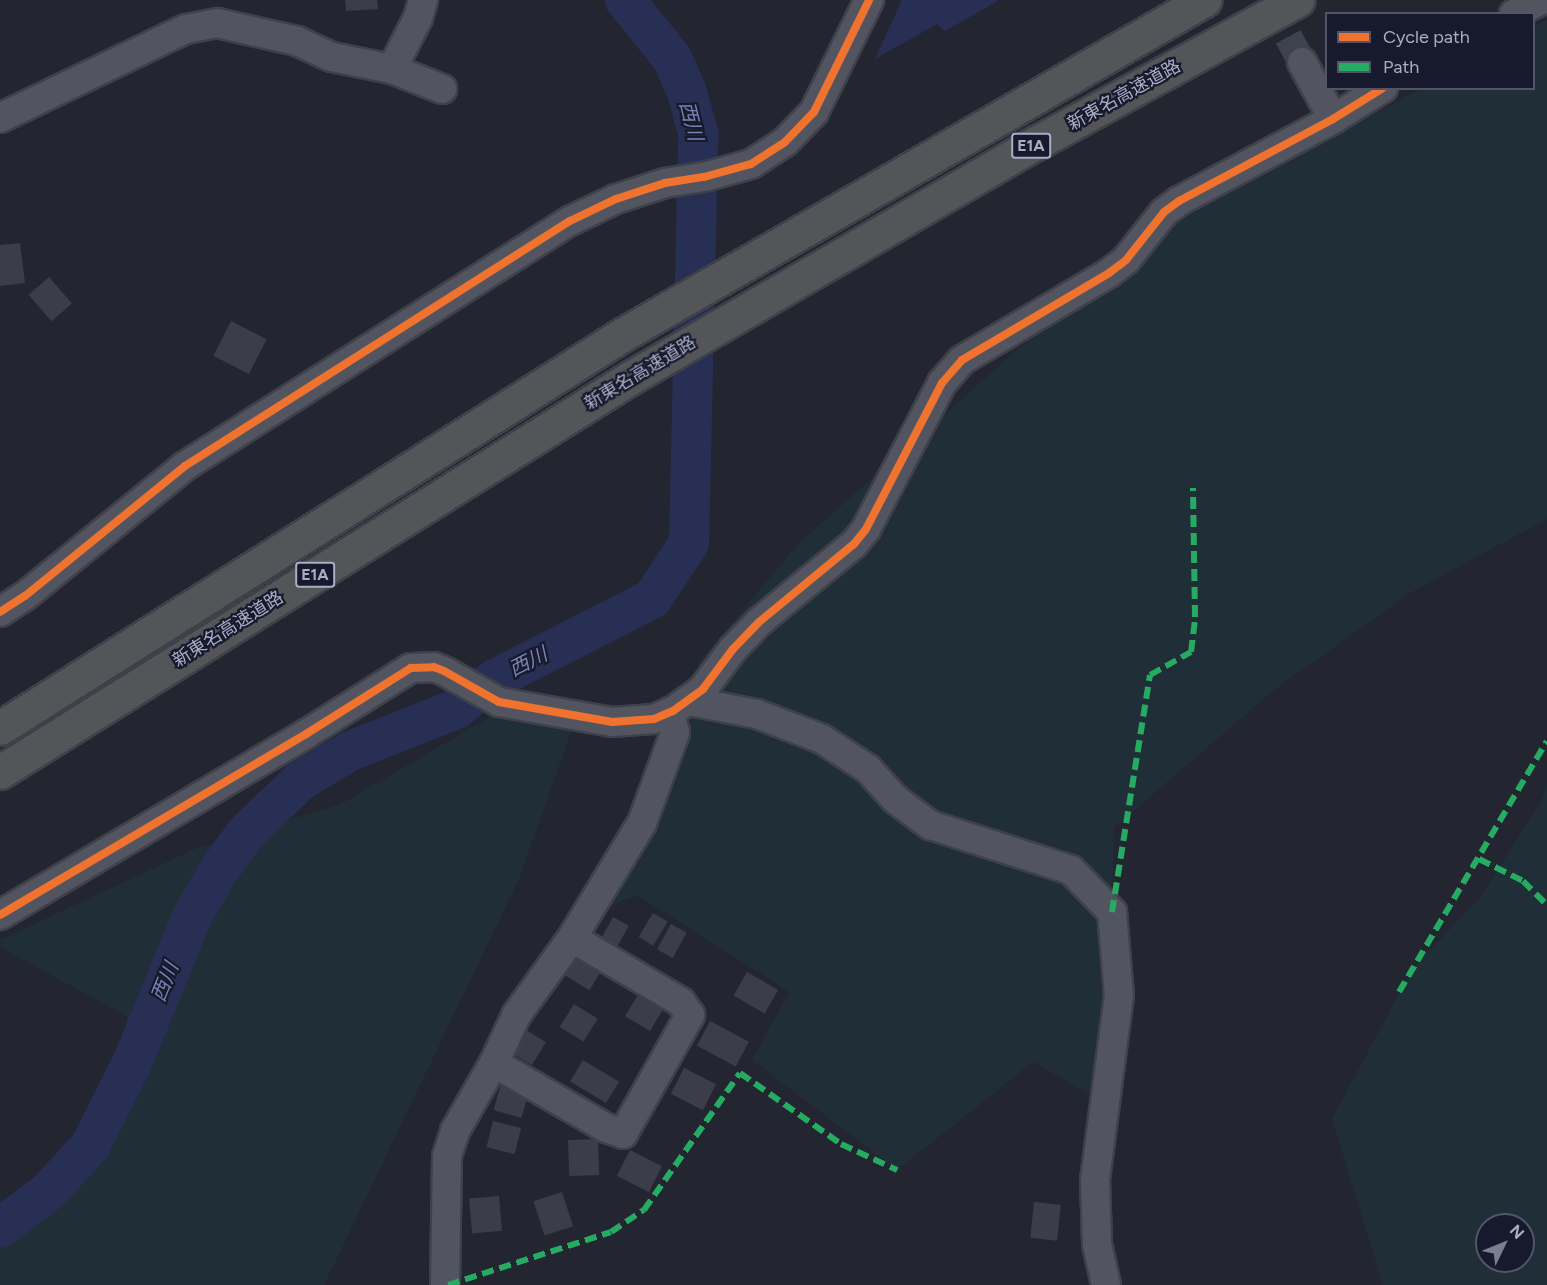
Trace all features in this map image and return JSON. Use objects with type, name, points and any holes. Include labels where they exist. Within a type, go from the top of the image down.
[{"type":"highway","name":"E1A","points":[[0,728],[622,335],[1204,0]]},
{"type":"highway","name":"新東名高速道路","points":[[0,772],[630,378],[1036,143],[1297,0]]},
{"type":"street","points":[[392,69],[418,18],[423,0]]},
{"type":"street","points":[[0,612],[25,596],[185,466],[570,221],[616,199],[665,183],[704,177],[751,164],[785,142],[814,112],[869,0]]},
{"type":"street","points":[[1518,12],[1541,0]]},
{"type":"street","points":[[0,118],[186,29],[217,23],[297,41],[332,57],[392,69],[442,89]]},
{"type":"street","points":[[1302,62],[1333,119]]},
{"type":"street","points":[[0,915],[306,734],[411,668],[434,667],[499,702],[612,722],[633,722],[680,707],[703,688],[746,634],[854,544],[866,529],[942,383],[962,360],[1109,273],[1140,244],[1164,212],[1179,201],[1333,119],[1380,90]]},
{"type":"street","points":[[445,1285],[447,1156],[455,1131],[494,1063],[517,1014],[572,938],[642,823],[675,733],[680,707]]},
{"type":"street","points":[[680,707],[757,714],[822,739],[868,769],[895,799],[930,825],[1071,870],[1112,912],[1119,995],[1095,1179],[1097,1244],[1106,1285]]},
{"type":"street","points":[[494,1063],[606,1128],[622,1134],[690,1015],[681,1002],[572,938]]},
{"type":"shaded area","points":[[1547,20],[1547,519],[1410,593],[1274,690],[1114,828],[1112,912],[1095,1097],[1033,1062],[897,1170],[752,1060],[789,992],[637,895],[586,916],[687,730],[701,681],[698,663],[800,542],[1145,237],[1418,90],[1535,90],[1535,26]]},
{"type":"shaded area","points":[[500,711],[575,721],[519,879],[324,1285],[0,1285],[0,1235],[90,1146],[128,1017],[0,947],[0,940],[197,848],[341,804]]},
{"type":"shaded area","points":[[1547,784],[1547,1285],[1383,1285],[1332,1119],[1412,969],[1483,894],[1542,799]]},
{"type":"water","points":[[902,0],[999,0],[945,31],[937,24],[875,59]]},
{"type":"building","points":[[345,0],[377,0],[378,9],[346,11]]},
{"type":"building","points":[[20,243],[25,283],[0,286],[0,245]]},
{"type":"building","points":[[49,277],[72,303],[52,321],[29,295]]},
{"type":"building","points":[[231,321],[267,339],[249,374],[213,356]]},
{"type":"building","points":[[653,913],[668,922],[653,946],[639,937]]},
{"type":"building","points":[[613,917],[629,926],[615,951],[599,942]]},
{"type":"building","points":[[671,924],[687,933],[673,958],[657,949]]},
{"type":"building","points":[[578,953],[603,968],[589,990],[565,975]]},
{"type":"building","points":[[747,972],[778,990],[765,1013],[734,995]]},
{"type":"building","points":[[639,993],[664,1008],[650,1031],[625,1016]]},
{"type":"building","points":[[574,1004],[598,1019],[583,1042],[560,1027]]},
{"type":"building","points":[[710,1021],[749,1042],[736,1066],[697,1046]]},
{"type":"building","points":[[521,1027],[546,1042],[532,1065],[507,1050]]},
{"type":"building","points":[[583,1060],[619,1082],[606,1103],[570,1081]]},
{"type":"building","points":[[684,1068],[716,1084],[703,1110],[671,1094]]},
{"type":"building","points":[[501,1084],[529,1092],[521,1118],[494,1110]]},
{"type":"building","points":[[493,1121],[521,1128],[515,1154],[486,1147]]},
{"type":"building","points":[[598,1139],[599,1175],[569,1176],[568,1140]]},
{"type":"building","points":[[630,1150],[662,1166],[649,1192],[617,1176]]},
{"type":"building","points":[[562,1192],[573,1226],[545,1236],[533,1201]]},
{"type":"building","points":[[499,1196],[502,1231],[472,1233],[469,1199]]},
{"type":"building","points":[[1034,1202],[1061,1205],[1057,1241],[1030,1238]]},
{"type":"waterway","name":"西川","points":[[0,1228],[49,1191],[90,1146],[132,1063],[192,917],[217,873],[246,833],[300,781],[350,751],[456,709],[493,680],[652,599],[689,543],[698,133],[687,92],[672,58],[625,0]]},
{"type":"tunnel","points":[[1268,0],[1302,62]]},
{"type":"marked path","points":[[1112,912],[1150,675],[1191,652],[1195,617],[1193,488]]},
{"type":"marked path","points":[[1399,992],[1547,741]]},
{"type":"marked path","points":[[1479,859],[1523,881],[1547,905]]},
{"type":"marked path","points":[[448,1285],[611,1232],[644,1210],[740,1073],[841,1144],[897,1170]]},
{"type":"cycle path","points":[[0,612],[25,596],[185,466],[570,221],[616,199],[665,183],[704,177],[751,164],[785,142],[814,112],[869,0]]},
{"type":"cycle path","points":[[0,915],[306,734],[411,668],[434,667],[499,702],[612,722],[654,719],[673,711],[703,689],[733,649],[759,622],[854,544],[866,529],[942,383],[962,360],[1109,273],[1126,260],[1164,212],[1179,201],[1333,119],[1380,90]]}]
